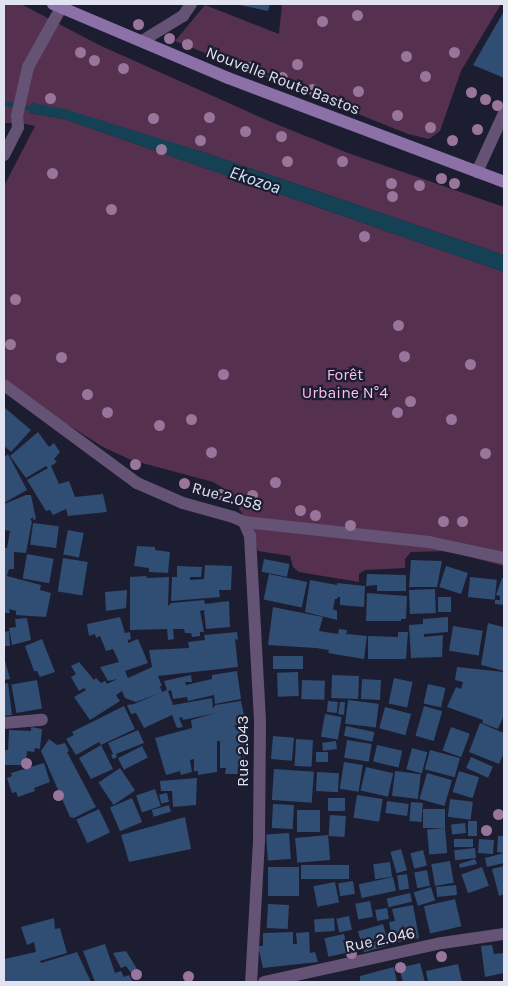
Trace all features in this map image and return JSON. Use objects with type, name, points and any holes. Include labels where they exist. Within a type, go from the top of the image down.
[{"type":"main road","name":"Nouvelle Route Bastos","points":[[57,6],[228,78],[504,182]]},
{"type":"street","points":[[142,42],[183,16],[191,4]]},
{"type":"street","points":[[4,156],[18,127],[17,116],[28,67],[57,6]]},
{"type":"street","points":[[477,172],[504,113]]},
{"type":"street","name":"Rue 2.058","points":[[4,385],[137,482],[183,503],[233,516],[244,522],[429,542],[504,558]]},
{"type":"street","name":"Rue 2.043","points":[[244,522],[250,536],[251,545],[260,723],[259,842],[251,982]]},
{"type":"street","points":[[4,723],[42,720]]},
{"type":"street","name":"Rue 2.046","points":[[264,982],[442,943],[504,934]]},
{"type":"green space","name":"Forêt Urbaine N°4","points":[[4,4],[21,4],[99,45],[271,122],[348,153],[504,207],[504,255],[203,152],[32,103],[29,113],[64,119],[504,272],[504,566],[447,551],[411,552],[405,559],[405,568],[365,570],[359,574],[359,582],[299,572],[293,567],[290,556],[258,551],[248,524],[230,492],[213,482],[131,460],[103,447],[4,384],[4,186],[35,126],[21,123],[4,123]]},
{"type":"green space","points":[[282,4],[501,4],[461,71],[440,131],[429,139],[408,134],[175,41],[205,5],[279,34]]},
{"type":"water","points":[[32,103],[65,109],[203,152],[504,255],[504,272],[64,119],[29,113]]},
{"type":"building","points":[[235,4],[270,4],[268,11]]},
{"type":"building","points":[[504,11],[504,78],[473,65]]},
{"type":"building","points":[[4,407],[31,430],[11,452],[4,446]]},
{"type":"building","points":[[38,432],[49,447],[54,443],[60,452],[54,459],[57,462],[51,466],[59,484],[69,481],[75,497],[103,494],[107,512],[68,516],[66,509],[53,515],[50,510],[46,511],[27,480],[48,468],[46,466],[26,478],[10,456]]},
{"type":"building","points":[[8,454],[27,490],[4,503],[4,457]]},
{"type":"building","points":[[26,495],[31,495],[36,519],[33,520],[33,517],[30,520],[32,521],[26,553],[14,552],[14,569],[9,569],[7,576],[41,585],[40,590],[51,593],[46,617],[16,615],[16,611],[9,609],[10,613],[4,613],[4,548],[7,548],[10,531],[4,530],[4,504]]},
{"type":"building","points":[[33,523],[59,526],[56,548],[30,545]]},
{"type":"building","points":[[68,530],[84,533],[79,558],[63,555]]},
{"type":"building","points":[[137,546],[155,547],[155,550],[170,552],[168,573],[149,572],[149,568],[134,566]]},
{"type":"building","points":[[27,554],[54,559],[49,583],[23,579]]},
{"type":"building","points":[[63,558],[88,562],[82,595],[58,592]]},
{"type":"building","points":[[264,559],[290,564],[287,577],[262,572]]},
{"type":"building","points":[[411,560],[442,561],[437,587],[409,587]]},
{"type":"building","points":[[205,565],[232,566],[231,590],[219,590],[220,597],[171,601],[172,577],[177,577],[177,566],[202,567],[201,577],[190,577],[190,580],[204,579]]},
{"type":"building","points":[[446,566],[468,573],[461,594],[439,587]]},
{"type":"building","points":[[269,574],[307,582],[302,608],[264,599]]},
{"type":"building","points":[[367,574],[406,575],[406,591],[377,591],[377,585],[366,586]]},
{"type":"building","points":[[146,576],[147,578],[169,577],[168,606],[171,603],[204,600],[205,604],[229,601],[230,627],[206,629],[204,610],[200,611],[204,632],[200,632],[200,636],[192,637],[191,633],[185,633],[184,629],[173,629],[174,639],[168,640],[167,629],[130,630],[130,577]]},
{"type":"building","points":[[470,577],[497,580],[495,600],[468,597]]},
{"type":"building","points":[[502,578],[504,578],[504,605],[495,604],[495,600],[500,600],[500,596],[496,595]]},
{"type":"building","points":[[310,580],[337,585],[337,583],[365,586],[364,607],[340,605],[340,597],[338,597],[335,599],[333,609],[337,611],[337,620],[305,612]]},
{"type":"building","points":[[435,589],[436,613],[410,614],[409,590]]},
{"type":"building","points":[[127,590],[126,608],[106,611],[105,592]]},
{"type":"building","points":[[367,593],[407,596],[406,619],[401,619],[401,621],[366,621]]},
{"type":"building","points":[[438,597],[451,597],[451,612],[438,612]]},
{"type":"building","points":[[273,607],[323,617],[319,631],[338,634],[339,629],[347,630],[346,636],[347,634],[367,636],[364,659],[328,653],[329,650],[316,648],[268,645]]},
{"type":"building","points":[[120,617],[125,633],[130,632],[131,639],[128,640],[128,643],[138,639],[148,663],[125,671],[128,678],[152,667],[149,650],[189,648],[188,642],[205,640],[204,635],[237,632],[238,640],[235,639],[238,667],[158,676],[162,692],[167,690],[164,681],[191,675],[192,682],[185,682],[186,685],[212,679],[212,675],[237,671],[241,699],[215,704],[214,695],[188,701],[187,697],[173,699],[171,690],[168,691],[173,705],[212,698],[213,709],[215,705],[241,701],[246,725],[244,725],[245,767],[239,767],[239,774],[225,774],[226,768],[220,768],[220,741],[217,741],[217,772],[198,775],[198,771],[194,771],[194,759],[190,760],[192,772],[181,775],[180,771],[166,775],[155,738],[192,728],[191,720],[216,713],[183,720],[182,717],[179,718],[183,727],[177,728],[172,715],[144,728],[136,713],[131,714],[127,705],[134,704],[160,693],[136,702],[125,698],[122,691],[116,695],[120,701],[90,720],[74,697],[86,690],[84,688],[79,691],[71,677],[76,674],[71,666],[79,662],[94,680],[96,678],[101,683],[105,681],[107,684],[117,679],[108,681],[100,667],[119,662],[113,649],[106,651],[100,636],[96,638],[95,634],[89,636],[87,624]]},
{"type":"building","points":[[448,617],[448,632],[424,634],[424,637],[443,635],[442,657],[411,658],[409,625],[423,624],[423,619]]},
{"type":"building","points":[[27,618],[31,640],[12,645],[9,628],[16,627],[15,619]]},
{"type":"building","points":[[488,623],[503,627],[504,671],[481,665]]},
{"type":"building","points":[[453,626],[483,631],[479,655],[449,651]]},
{"type":"building","points":[[9,631],[10,646],[4,646],[4,632]]},
{"type":"building","points":[[398,632],[408,632],[406,659],[368,659],[368,636],[398,637]]},
{"type":"building","points":[[42,639],[55,672],[40,677],[37,671],[34,671],[25,646]]},
{"type":"building","points":[[273,656],[303,656],[303,669],[273,669]]},
{"type":"building","points":[[4,657],[10,679],[4,680]]},
{"type":"building","points":[[457,667],[504,672],[504,715],[498,729],[482,723],[483,720],[447,707],[456,687],[461,689],[463,682],[455,680]]},
{"type":"building","points":[[298,672],[299,696],[278,697],[277,673]]},
{"type":"building","points":[[332,675],[359,676],[358,699],[331,698]]},
{"type":"building","points":[[394,678],[413,682],[407,707],[389,703]]},
{"type":"building","points":[[362,679],[381,680],[380,700],[361,699]]},
{"type":"building","points":[[37,680],[42,709],[16,713],[11,685]]},
{"type":"building","points":[[302,680],[325,681],[324,700],[301,699]]},
{"type":"building","points":[[8,683],[12,715],[4,716],[4,684]]},
{"type":"building","points":[[428,684],[446,688],[441,708],[424,703]]},
{"type":"building","points":[[348,700],[379,704],[376,728],[345,724]]},
{"type":"building","points":[[328,701],[338,702],[337,713],[327,712]]},
{"type":"building","points":[[340,702],[345,702],[344,715],[338,714]]},
{"type":"building","points":[[124,706],[135,729],[101,745],[99,742],[76,755],[66,739],[74,735],[72,732]]},
{"type":"building","points":[[424,706],[442,711],[434,741],[415,736]]},
{"type":"building","points":[[385,707],[411,714],[405,735],[379,728]]},
{"type":"building","points":[[325,714],[342,717],[338,740],[321,737]]},
{"type":"building","points":[[480,723],[504,733],[504,753],[499,764],[469,752]]},
{"type":"building","points":[[346,726],[374,732],[372,742],[344,736]]},
{"type":"building","points":[[31,727],[42,729],[40,749],[35,748],[34,752],[27,751],[26,765],[4,765],[4,750],[8,750],[9,730],[31,731]]},
{"type":"building","points":[[451,727],[470,734],[461,757],[442,750]]},
{"type":"building","points":[[138,730],[144,743],[116,754],[117,757],[113,759],[108,743]]},
{"type":"building","points":[[273,736],[294,738],[292,761],[271,759]]},
{"type":"building","points":[[49,739],[57,745],[65,743],[69,751],[67,752],[96,807],[74,818],[70,817],[41,751]]},
{"type":"building","points":[[296,739],[313,740],[312,767],[295,766]]},
{"type":"building","points":[[347,740],[372,744],[369,762],[344,758]]},
{"type":"building","points":[[336,741],[337,749],[323,751],[322,743]]},
{"type":"building","points":[[101,745],[113,769],[91,779],[79,758]]},
{"type":"building","points":[[377,745],[402,751],[399,767],[373,762]]},
{"type":"building","points":[[142,746],[148,758],[124,770],[118,758]]},
{"type":"building","points":[[412,748],[427,752],[422,773],[406,769]]},
{"type":"building","points":[[430,750],[460,758],[455,777],[425,769]]},
{"type":"building","points":[[316,752],[328,752],[328,762],[316,762]]},
{"type":"building","points":[[471,757],[493,767],[488,778],[466,768]]},
{"type":"building","points":[[344,762],[363,765],[359,792],[340,789]]},
{"type":"building","points":[[44,763],[50,782],[34,788],[35,791],[18,797],[16,792],[12,793],[7,778],[12,776],[11,773]]},
{"type":"building","points":[[366,767],[393,773],[388,797],[361,790]]},
{"type":"building","points":[[120,768],[135,790],[114,805],[98,783]]},
{"type":"building","points":[[274,769],[314,772],[312,803],[272,800]]},
{"type":"building","points":[[395,771],[421,774],[418,799],[392,796]]},
{"type":"building","points":[[459,771],[479,777],[473,798],[453,792]]},
{"type":"building","points":[[317,772],[339,773],[338,792],[316,791]]},
{"type":"building","points":[[427,773],[452,780],[445,806],[420,799]]},
{"type":"building","points":[[197,778],[196,805],[173,807],[172,791],[161,791],[160,781]]},
{"type":"building","points":[[155,789],[161,806],[142,813],[136,796]]},
{"type":"building","points":[[167,793],[169,802],[161,804],[159,795]]},
{"type":"building","points":[[357,795],[383,799],[379,822],[353,818]]},
{"type":"building","points":[[132,798],[142,822],[120,831],[110,807]]},
{"type":"building","points":[[328,798],[345,798],[345,811],[328,811]]},
{"type":"building","points":[[450,799],[473,802],[471,820],[448,817]]},
{"type":"building","points":[[387,801],[409,804],[407,816],[385,813]]},
{"type":"building","points":[[411,802],[423,803],[421,822],[409,821]]},
{"type":"building","points":[[273,804],[294,805],[293,829],[272,828]]},
{"type":"building","points":[[169,805],[171,812],[154,817],[152,810]]},
{"type":"building","points":[[99,809],[110,833],[87,843],[76,820]]},
{"type":"building","points":[[423,809],[445,809],[445,828],[423,828]]},
{"type":"building","points":[[297,810],[320,810],[320,832],[297,832]]},
{"type":"building","points":[[330,815],[346,816],[344,837],[329,836]]},
{"type":"building","points":[[185,817],[191,849],[129,862],[121,835]]},
{"type":"building","points":[[468,821],[477,821],[477,836],[468,836]]},
{"type":"building","points":[[465,823],[466,833],[452,834],[451,824]]},
{"type":"building","points":[[445,828],[447,853],[429,854],[427,830]]},
{"type":"building","points":[[289,833],[291,859],[268,861],[266,835]]},
{"type":"building","points":[[328,835],[330,860],[297,863],[295,838]]},
{"type":"building","points":[[498,836],[504,836],[504,853],[497,852]]},
{"type":"building","points":[[454,839],[473,839],[473,847],[454,847]]},
{"type":"building","points":[[479,839],[494,840],[493,854],[478,853]]},
{"type":"building","points":[[475,848],[476,858],[455,860],[454,850]]},
{"type":"building","points":[[401,849],[407,870],[396,873],[390,852]]},
{"type":"building","points":[[423,850],[427,866],[414,869],[410,853]]},
{"type":"building","points":[[504,853],[504,863],[487,867],[485,858]]},
{"type":"building","points":[[475,859],[477,864],[460,868],[459,864]]},
{"type":"building","points":[[450,861],[454,883],[435,886],[431,864]]},
{"type":"building","points":[[390,862],[392,877],[375,879],[373,864]]},
{"type":"building","points":[[301,865],[349,865],[349,879],[301,879]]},
{"type":"building","points":[[504,866],[504,894],[499,896],[492,869]]},
{"type":"building","points":[[268,867],[299,867],[299,896],[268,896]]},
{"type":"building","points":[[482,867],[489,886],[468,893],[461,875]]},
{"type":"building","points":[[427,870],[430,886],[417,888],[414,872]]},
{"type":"building","points":[[407,874],[409,889],[399,890],[397,875]]},
{"type":"building","points":[[393,877],[396,891],[362,898],[359,884]]},
{"type":"building","points":[[353,881],[355,894],[340,896],[338,883]]},
{"type":"building","points":[[335,882],[339,903],[317,907],[313,886]]},
{"type":"building","points":[[456,885],[457,895],[437,897],[436,887]]},
{"type":"building","points":[[431,887],[435,900],[418,906],[414,892]]},
{"type":"building","points":[[410,893],[412,902],[389,907],[387,898]]},
{"type":"building","points":[[455,899],[461,926],[430,933],[424,906]]},
{"type":"building","points":[[370,901],[373,917],[358,920],[355,904]]},
{"type":"building","points":[[268,904],[289,905],[288,929],[267,928]]},
{"type":"building","points":[[413,905],[419,938],[393,943],[389,922],[395,921],[392,909]]},
{"type":"building","points":[[387,908],[389,919],[377,921],[375,910]]},
{"type":"building","points":[[349,916],[352,930],[339,932],[336,919]]},
{"type":"building","points":[[54,918],[55,929],[60,928],[67,953],[40,961],[41,963],[77,952],[91,982],[4,982],[4,959],[36,952],[34,942],[27,945],[21,927]]},
{"type":"building","points":[[334,918],[335,931],[315,932],[314,919]]},
{"type":"building","points":[[383,924],[389,945],[364,952],[358,931]]},
{"type":"building","points":[[293,932],[293,944],[297,944],[296,933],[309,932],[310,953],[315,952],[318,962],[263,968],[258,946],[263,946],[263,933]]},
{"type":"building","points":[[344,934],[348,953],[328,957],[324,938]]},
{"type":"building","points":[[105,944],[115,973],[121,971],[124,977],[129,975],[133,982],[95,982],[83,951]]},
{"type":"building","points":[[492,945],[494,954],[504,953],[504,973],[485,977],[481,946]]},
{"type":"building","points":[[126,951],[137,969],[131,973],[126,966],[121,968],[113,953]]},
{"type":"building","points":[[420,963],[425,982],[403,982],[399,968]]},
{"type":"building","points":[[458,964],[462,982],[428,982],[426,971]]},
{"type":"building","points":[[394,967],[397,982],[360,982],[360,976]]},
{"type":"waterway","name":"Ekozoa","points":[[4,103],[37,109]]}]
